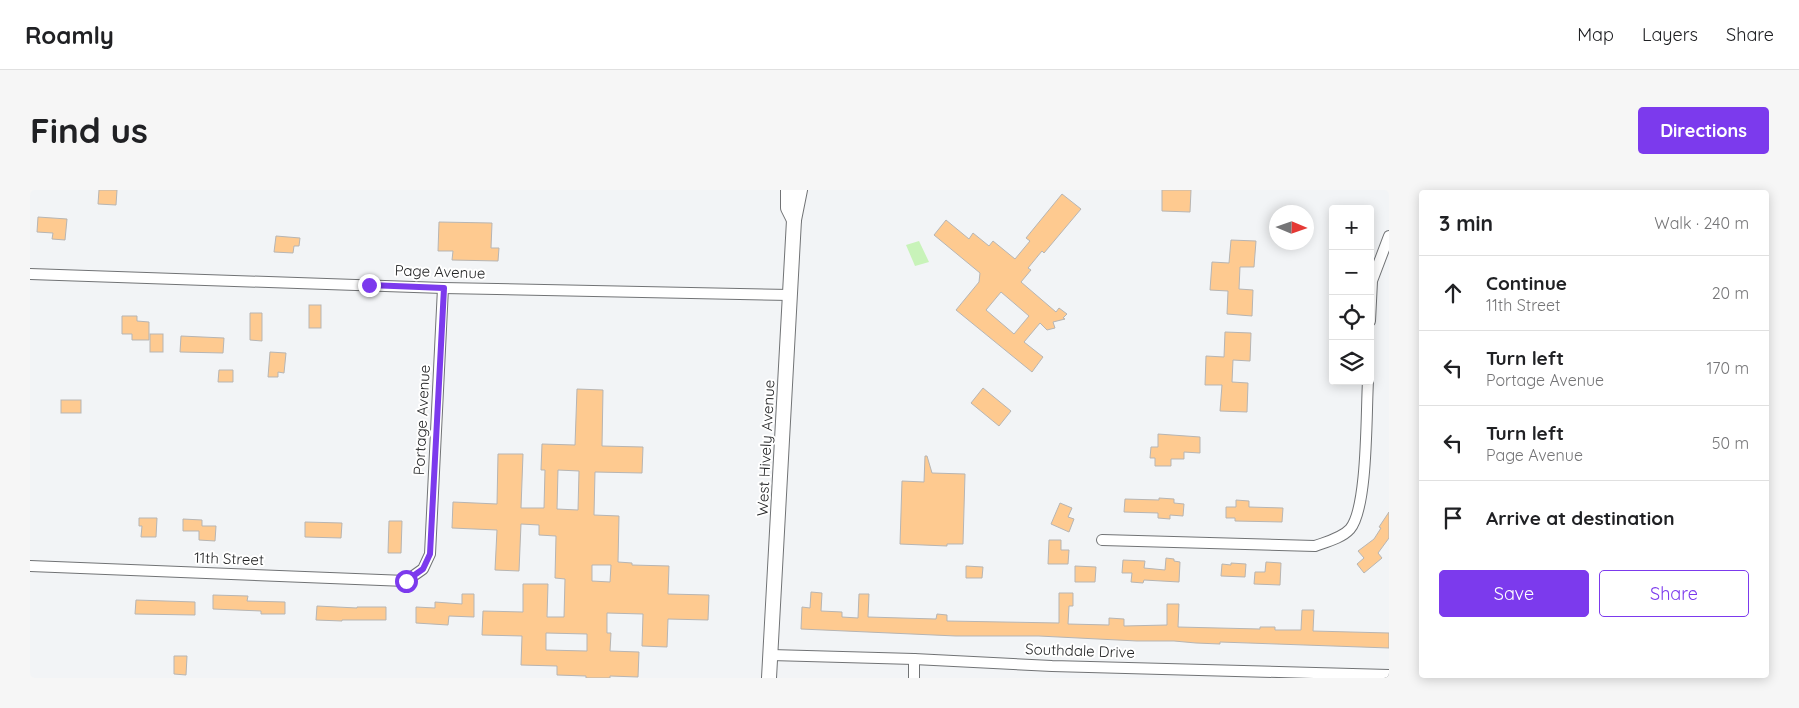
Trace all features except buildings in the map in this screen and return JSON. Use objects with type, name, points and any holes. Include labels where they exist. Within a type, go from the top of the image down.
[{"type":"street","points":[[788,190],[788,208],[794,220]]},
{"type":"street","points":[[794,220],[800,190]]},
{"type":"street","name":"West Hively Avenue","points":[[770,678],[794,220]]},
{"type":"street","points":[[1371,295],[1372,281],[1389,236]]},
{"type":"street","name":"Page Avenue","points":[[30,274],[444,288],[790,295]]},
{"type":"street","name":"Portage Avenue","points":[[423,569],[430,554],[444,288]]},
{"type":"street","points":[[1102,540],[1315,546],[1333,540],[1349,530],[1358,515],[1362,495],[1368,385]]},
{"type":"street","name":"11th Street","points":[[30,566],[406,581],[423,569]]},
{"type":"street","name":"Southdale Drive","points":[[771,655],[914,659],[1053,671],[1389,675]]},
{"type":"street","points":[[914,659],[914,678]]},
{"type":"green space","points":[[919,241],[929,262],[915,266],[906,245]]},
{"type":"route","points":[[369,285],[444,288],[430,554],[423,569],[406,581]]}]
